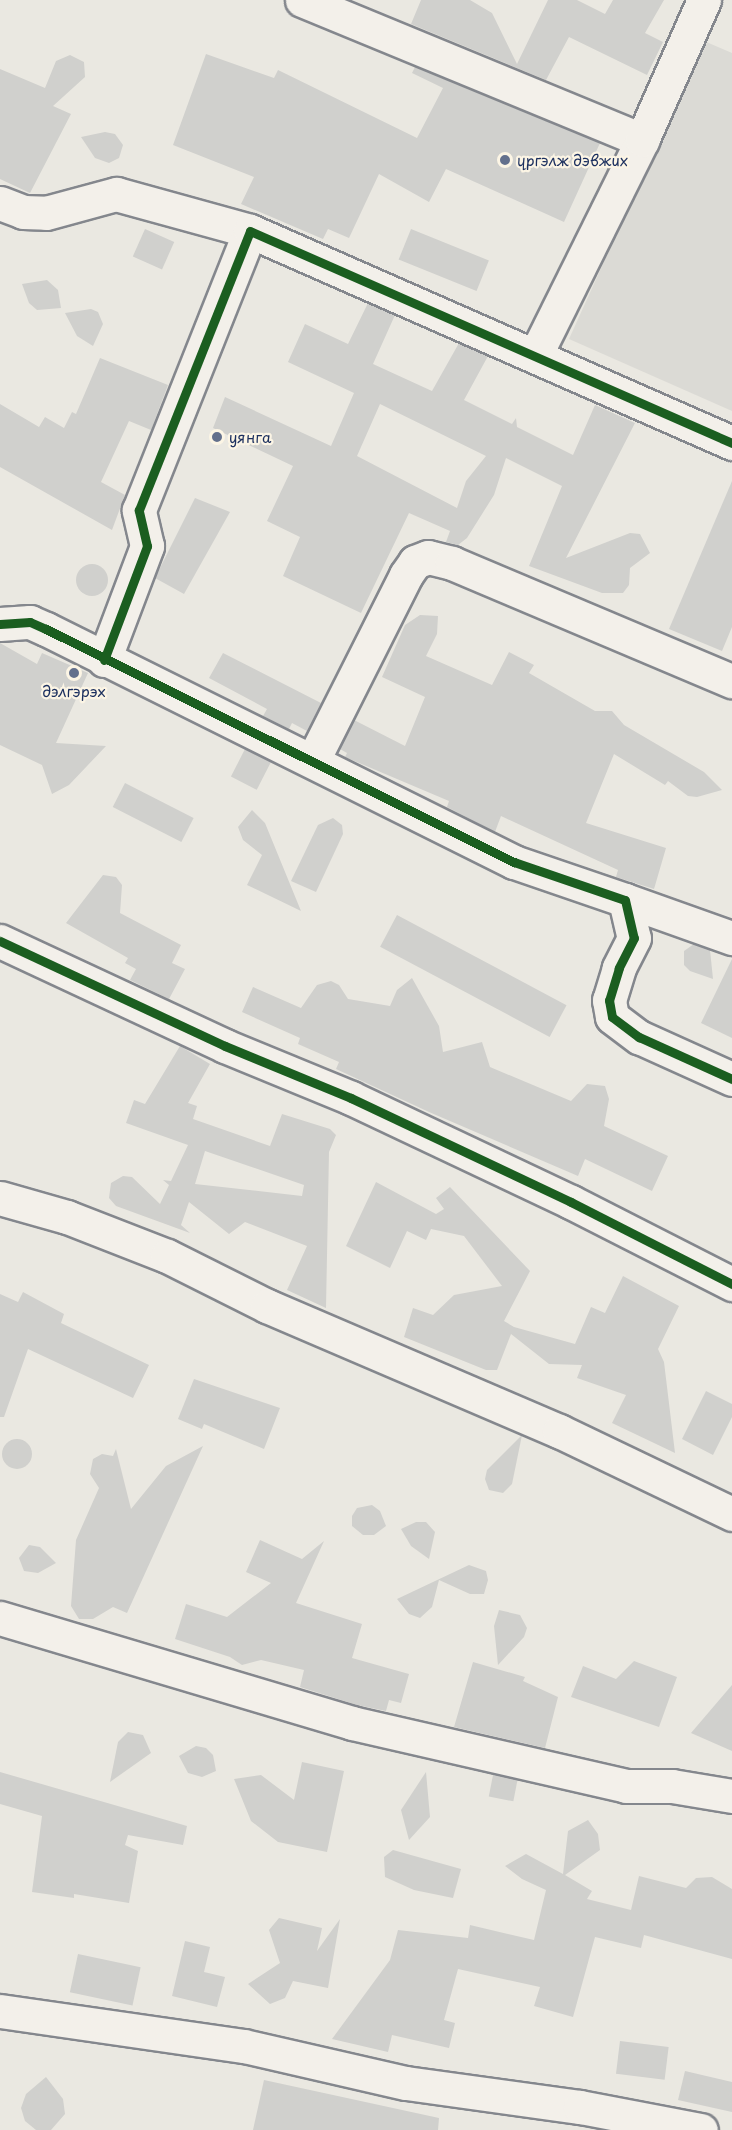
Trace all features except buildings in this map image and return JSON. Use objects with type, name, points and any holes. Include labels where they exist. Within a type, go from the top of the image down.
[{"type":"street","points":[[302,0],[642,140]]},
{"type":"street","points":[[536,354],[642,140],[704,0]]},
{"type":"street","points":[[0,203],[23,212],[46,213],[116,194],[250,231],[536,354],[732,443]]},
{"type":"street","points":[[104,660],[147,546],[139,510],[250,231]]},
{"type":"street","points":[[313,760],[406,575],[415,562],[428,557],[452,563],[732,681]]},
{"type":"street","points":[[0,624],[30,622],[313,760],[514,862],[732,938]]},
{"type":"street","points":[[625,900],[634,938],[619,968],[609,1000],[612,1017],[639,1037],[732,1079]]},
{"type":"street","points":[[0,941],[225,1046],[351,1098],[571,1202],[732,1284]]},
{"type":"street","points":[[0,1198],[67,1217],[168,1256],[267,1306],[559,1431],[732,1514]]},
{"type":"street","points":[[0,1618],[352,1723],[626,1786],[672,1786],[732,1796]]},
{"type":"street","points":[[0,2012],[244,2046],[406,2083],[580,2107],[701,2130]]},
{"type":"shaded area","points":[[704,41],[732,53],[732,411],[569,339]]},
{"type":"cycle path","points":[[104,660],[147,546],[139,510],[250,231],[732,443]]},
{"type":"cycle path","points":[[0,624],[30,622],[46,629],[514,862],[625,900],[634,938],[619,968],[609,1000],[612,1017],[639,1037],[732,1079]]},
{"type":"cycle path","points":[[0,941],[225,1046],[351,1098],[571,1202],[732,1284]]},
{"type":"place","name":"үргэлж дэвжих","points":[[505,160]]},
{"type":"place","name":"уянга","points":[[217,437]]},
{"type":"place","name":"дэлгэрэх","points":[[74,673]]}]
